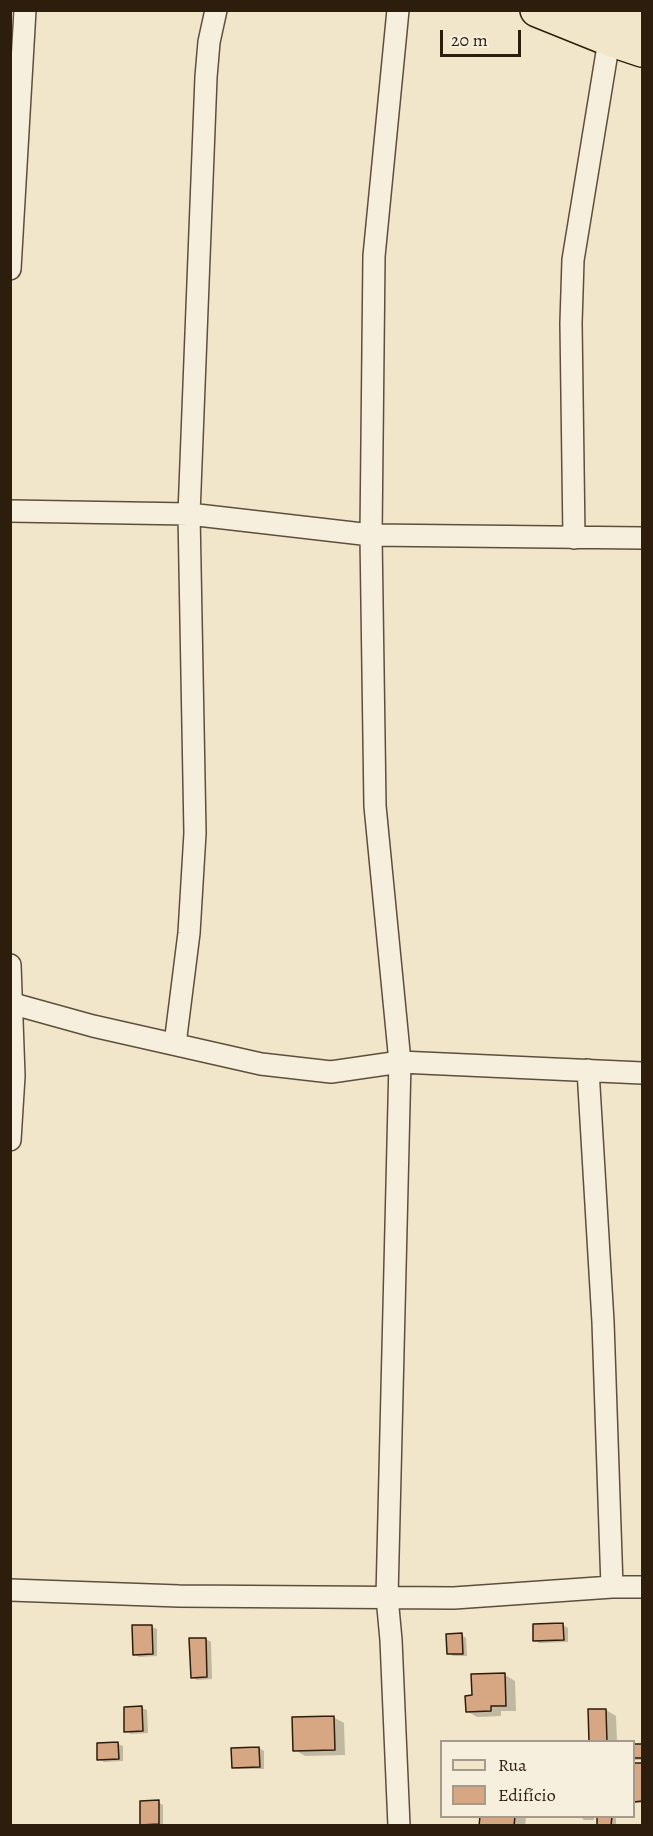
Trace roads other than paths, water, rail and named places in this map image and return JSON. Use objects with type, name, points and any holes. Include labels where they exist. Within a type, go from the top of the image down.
[{"type":"main road","points":[[537,10],[617,20],[642,50]]},
{"type":"street","points":[[10,269],[25,10]]},
{"type":"street","points":[[175,1044],[189,933],[195,833],[189,514],[206,77],[209,42],[216,10]]},
{"type":"street","points":[[398,10],[374,256],[371,535],[375,806],[400,1062],[387,1597],[399,1826]]},
{"type":"street","points":[[574,538],[571,323],[573,260],[617,20]]},
{"type":"street","points":[[10,511],[189,514],[371,535],[642,538]]},
{"type":"street","points":[[10,965],[14,1076],[10,1140]]},
{"type":"street","points":[[11,1003],[93,1026],[261,1064],[331,1072],[400,1062],[642,1072]]},
{"type":"street","points":[[588,1070],[603,1322],[612,1587]]},
{"type":"street","points":[[10,1590],[179,1596],[454,1599],[612,1587],[642,1587]]}]
